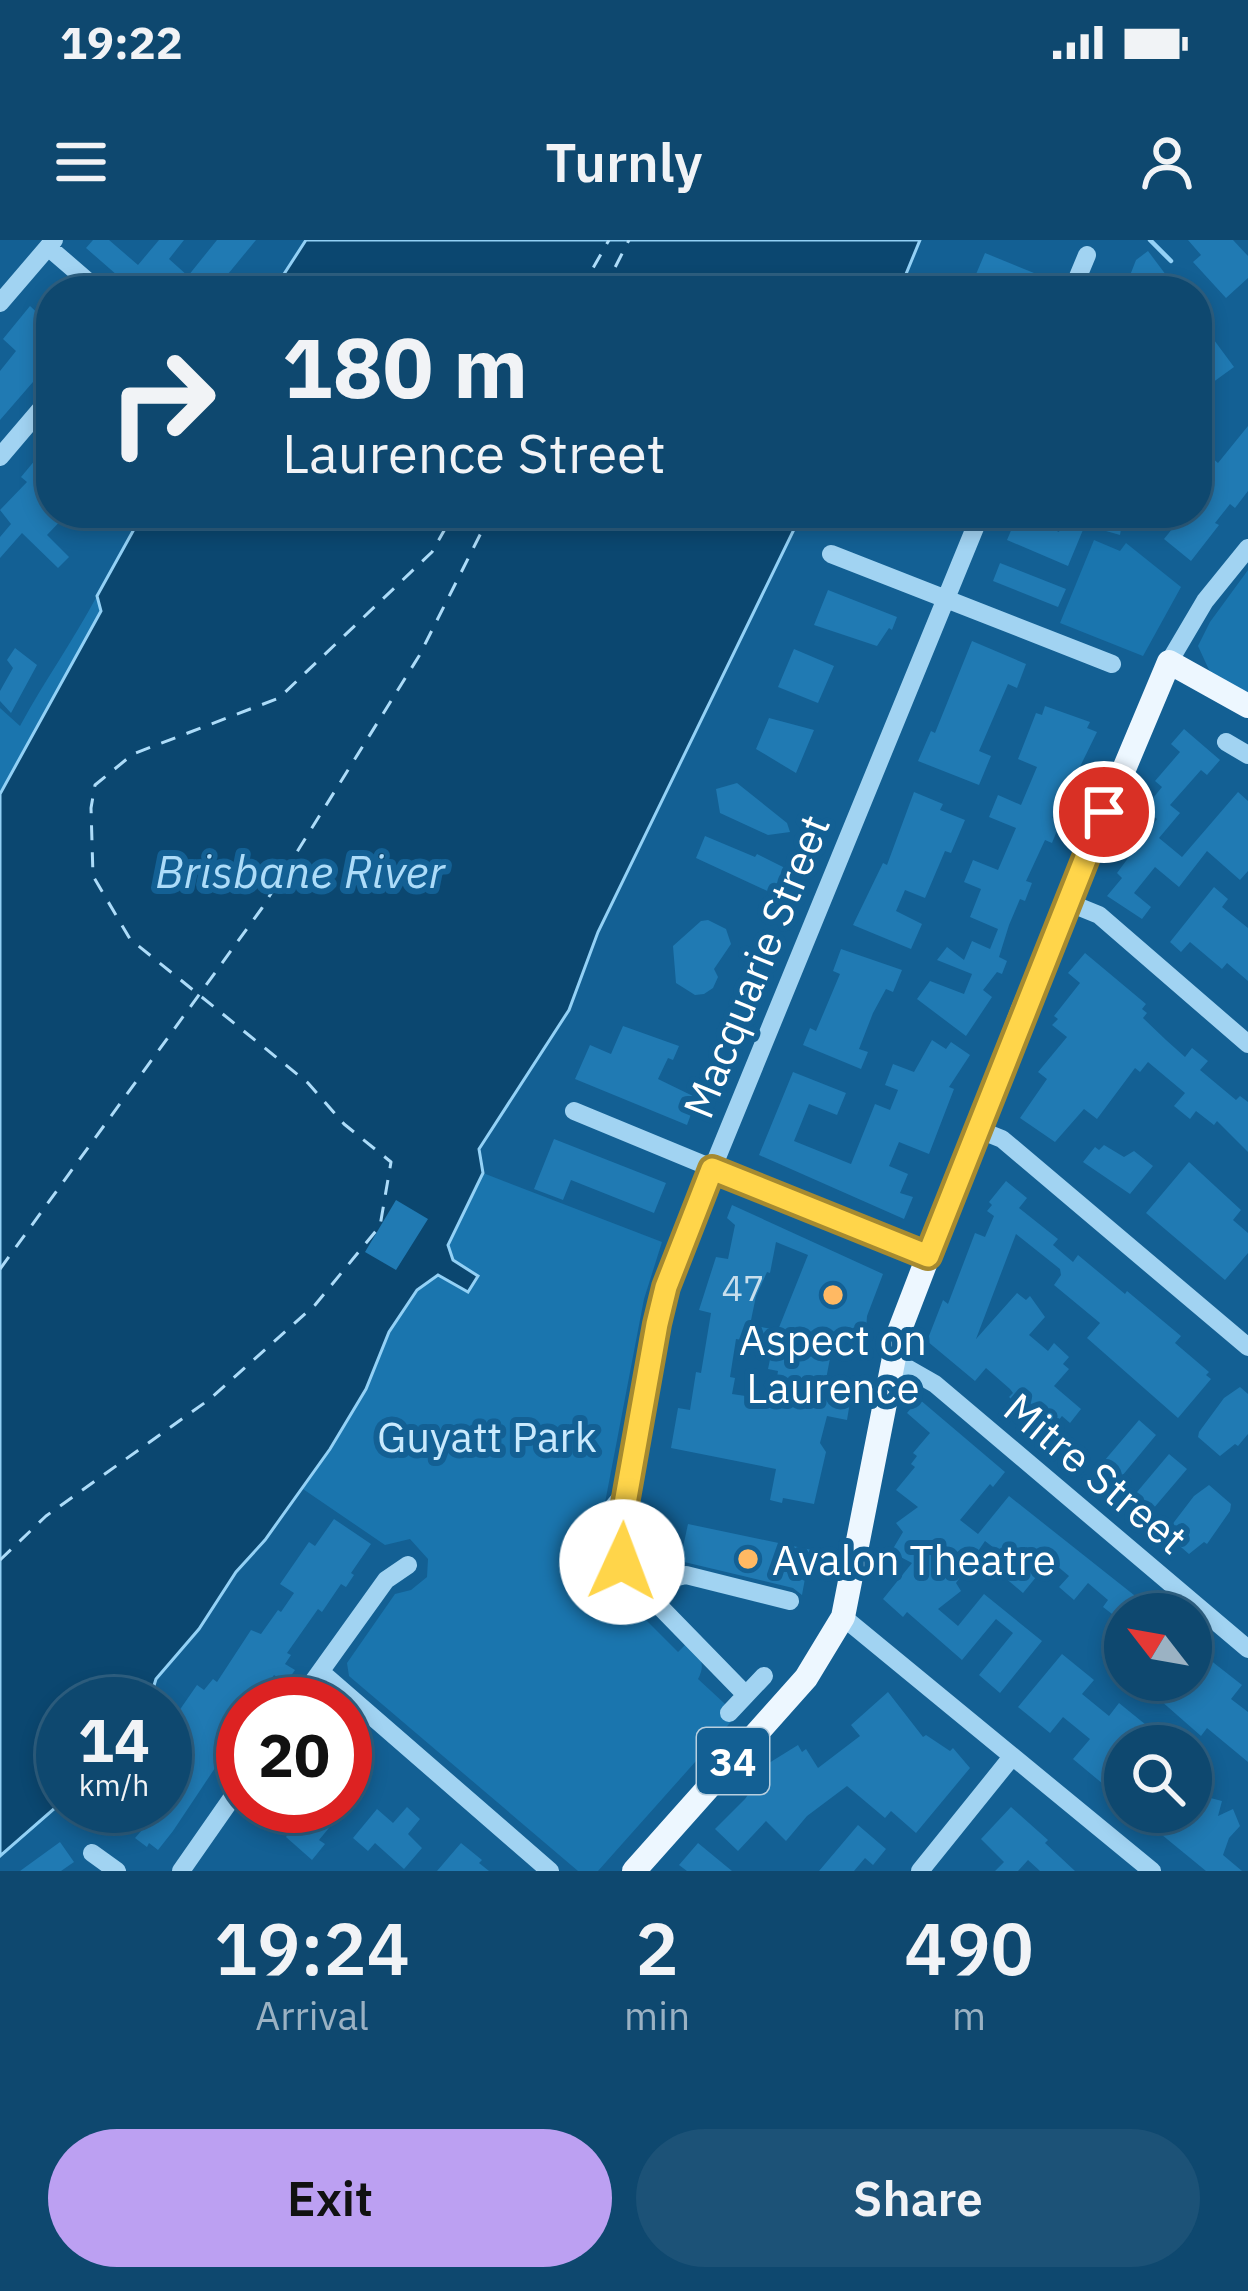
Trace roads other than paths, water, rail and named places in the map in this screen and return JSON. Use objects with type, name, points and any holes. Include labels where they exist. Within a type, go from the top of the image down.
[{"type":"main road","points":[[1169,662],[1248,706]]},
{"type":"main road","name":"34","points":[[634,1871],[806,1678],[843,1617],[893,1360],[928,1256],[1067,902],[1169,662]]},
{"type":"street","points":[[0,304],[51,244],[84,276]]},
{"type":"street","points":[[1078,276],[1088,254]]},
{"type":"street","points":[[0,457],[36,415]]},
{"type":"street","name":"Macquarie Street","points":[[621,1557],[627,1490],[666,1287],[975,528]]},
{"type":"street","points":[[1169,662],[1205,602],[1248,548]]},
{"type":"street","points":[[831,554],[1112,664]]},
{"type":"street","points":[[1226,742],[1248,755]]},
{"type":"street","points":[[1067,902],[1099,916],[1248,1043]]},
{"type":"street","points":[[574,1111],[928,1256]]},
{"type":"street","points":[[977,1129],[1003,1139],[1248,1347]]},
{"type":"street","name":"Mitre Street","points":[[893,1360],[935,1384],[1248,1649]]},
{"type":"street","points":[[627,1490],[584,1542],[593,1557],[621,1557],[627,1572],[746,1695]]},
{"type":"street","points":[[317,1677],[388,1577],[408,1565]]},
{"type":"street","points":[[650,1597],[673,1578],[686,1575],[790,1601]]},
{"type":"street","points":[[843,1617],[1152,1871]]},
{"type":"street","points":[[321,1672],[550,1871]]},
{"type":"street","points":[[729,1713],[764,1676]]},
{"type":"street","points":[[920,1871],[1011,1758]]},
{"type":"street","points":[[182,1871],[216,1821]]},
{"type":"street","points":[[92,1853],[117,1871]]},
{"type":"water","points":[[306,240],[920,240],[905,276],[283,276]]},
{"type":"water","name":"Brisbane River","points":[[135,528],[795,528],[598,932],[569,1010],[479,1149],[483,1173],[448,1245],[453,1260],[478,1276],[468,1292],[438,1275],[417,1290],[389,1332],[366,1389],[330,1449],[265,1540],[236,1572],[199,1629],[158,1677],[36,1677],[36,1825],[0,1856],[0,794],[101,611],[97,596]]},
{"type":"waterway","points":[[1150,240],[1171,261]]},
{"type":"place","name":"Aspect on Laurence","points":[[833,1295]]},
{"type":"place","name":"Avalon Theatre","points":[[748,1559]]},
{"type":"park label","name":"Guyatt Park","points":[[487,1436]]}]
